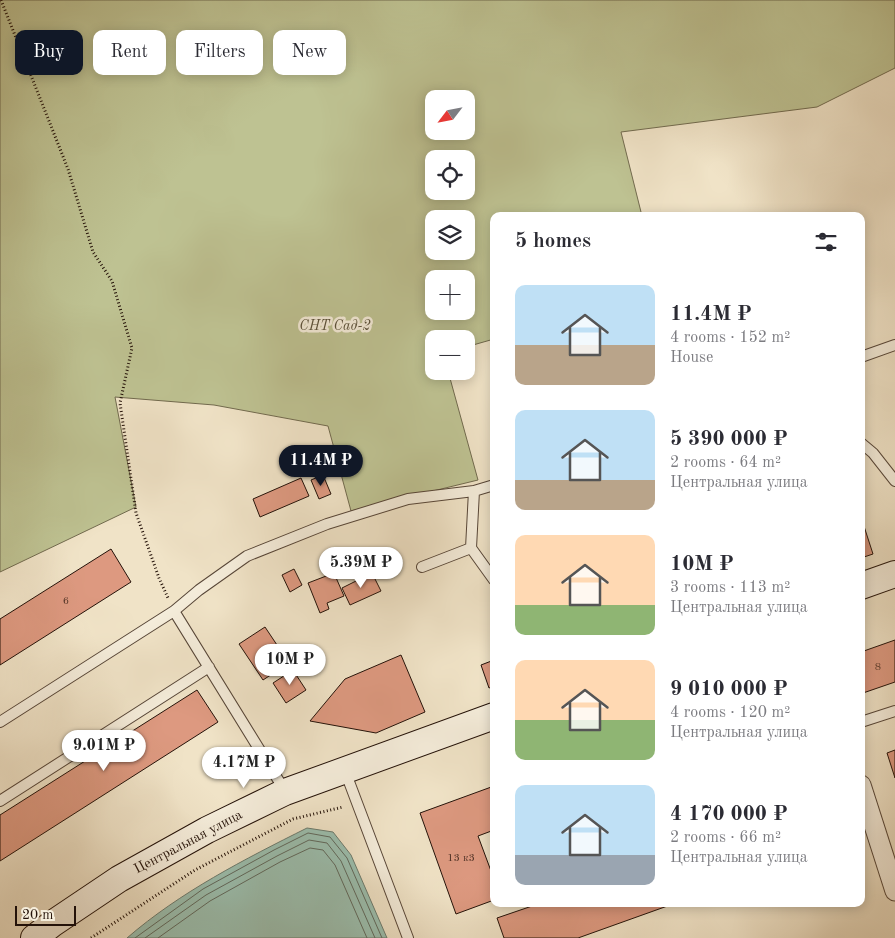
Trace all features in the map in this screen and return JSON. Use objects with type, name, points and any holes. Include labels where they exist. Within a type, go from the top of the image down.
[{"type":"street","points":[[865,585],[895,574]]},
{"type":"street","name":"Центральная улица","points":[[34,938],[120,879],[207,830],[286,792],[490,721]]},
{"type":"street","points":[[865,797],[895,891]]},
{"type":"lane","points":[[865,356],[895,346]]},
{"type":"lane","points":[[865,446],[874,453],[895,482]]},
{"type":"lane","points":[[0,722],[174,611],[199,590],[247,556],[327,524],[408,499],[474,491],[490,487]]},
{"type":"lane","points":[[474,491],[472,548],[490,574]]},
{"type":"lane","points":[[422,567],[472,548]]},
{"type":"lane","points":[[174,611],[286,792]]},
{"type":"lane","points":[[0,801],[209,667]]},
{"type":"lane","points":[[865,721],[895,711]]},
{"type":"lane","points":[[345,770],[408,938]]},
{"type":"path","points":[[1,0],[68,169],[94,252],[112,281],[132,348],[120,403],[136,513],[159,578],[174,611]]},
{"type":"path","points":[[91,938],[195,870],[293,819],[359,804]]},
{"type":"green space","name":"СНТ Сад-2","points":[[0,0],[895,0],[895,68],[817,107],[621,132],[641,212],[490,212],[490,340],[475,344],[475,330],[425,330],[425,380],[450,380],[478,480],[351,511],[328,426],[214,405],[115,397],[136,507],[0,572]]},
{"type":"water","points":[[307,828],[333,832],[351,855],[387,938],[127,938],[147,921],[191,891],[237,864]]},
{"type":"building","points":[[323,475],[331,494],[319,499],[311,480]]},
{"type":"building","points":[[301,478],[309,496],[260,517],[253,499]]},
{"type":"building","points":[[865,529],[873,554],[865,557]]},
{"type":"building","points":[[111,549],[131,582],[0,665],[0,619]]},
{"type":"building","points":[[294,569],[302,585],[290,592],[282,575]]},
{"type":"building","points":[[334,573],[344,596],[327,603],[329,609],[320,613],[308,583]]},
{"type":"building","points":[[372,573],[381,591],[350,605],[342,588]]},
{"type":"building","points":[[265,627],[289,663],[263,680],[239,644]]},
{"type":"building","points":[[895,640],[895,682],[865,692],[865,651]]},
{"type":"building","points":[[401,655],[425,712],[376,733],[310,721],[345,679]]},
{"type":"building","points":[[490,662],[489,688],[481,665]]},
{"type":"building","points":[[293,670],[306,690],[286,703],[273,683]]},
{"type":"building","points":[[197,690],[218,722],[0,861],[0,815]]},
{"type":"building","points":[[895,750],[895,778],[887,753]]},
{"type":"building","points":[[490,787],[490,832],[478,836],[490,868],[490,901],[456,914],[420,813]]},
{"type":"building","points":[[529,907],[665,907],[578,938],[504,938],[497,918]]}]
